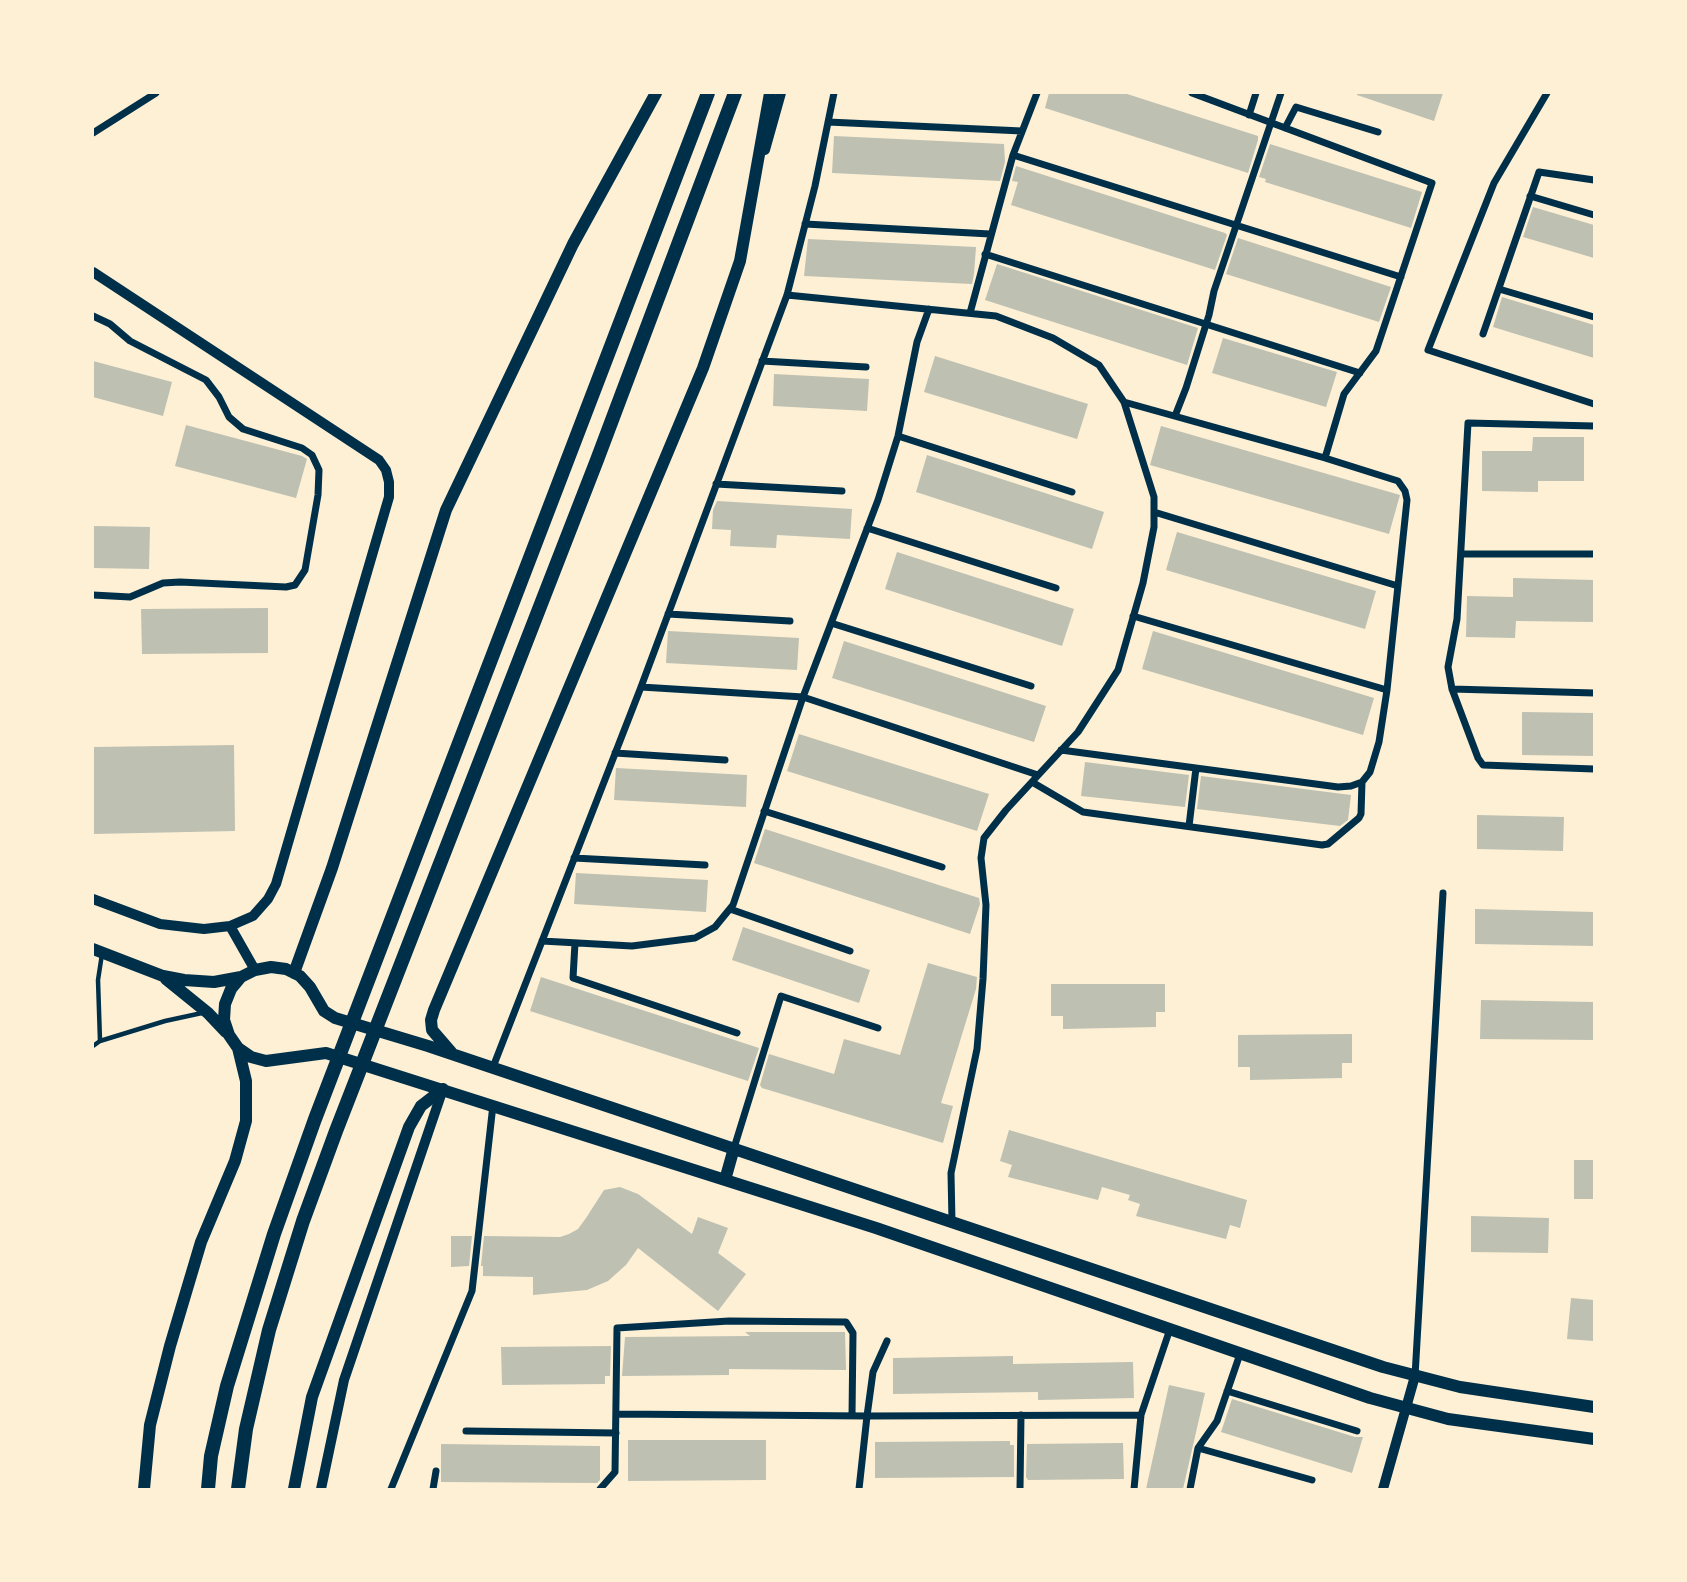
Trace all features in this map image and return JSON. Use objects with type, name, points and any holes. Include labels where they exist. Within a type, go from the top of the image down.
[{"type":"highway","points":[[208,1489],[211,1456],[227,1386],[274,1234],[315,1119],[708,93]]},
{"type":"highway","points":[[238,1489],[246,1429],[269,1330],[303,1221],[597,460],[735,93]]},
{"type":"main road","points":[[294,973],[332,868],[446,510],[573,244],[656,93]]},
{"type":"main road","points":[[454,1054],[436,1038],[432,1030],[434,1010],[703,368],[740,261],[770,93]]},
{"type":"main road","points":[[98,951],[163,976],[200,982],[241,977],[255,970],[271,967],[286,969],[310,988],[324,1011],[335,1018],[454,1054],[1383,1367],[1460,1387],[1594,1407]]},
{"type":"main road","points":[[163,976],[208,1013],[238,1048],[251,1057],[266,1061],[326,1053],[876,1228],[1370,1398],[1448,1419],[1594,1439]]},
{"type":"main road","points":[[229,1035],[224,1020],[225,1004],[231,989],[241,977]]},
{"type":"main road","points":[[144,1489],[150,1425],[170,1346],[201,1242],[235,1161],[246,1121],[246,1081],[238,1048]]},
{"type":"main road","points":[[294,1489],[312,1397],[409,1128],[421,1106],[443,1089]]},
{"type":"main road","points":[[725,1180],[734,1148]]},
{"type":"street","points":[[93,133],[156,93]]},
{"type":"street","points":[[751,198],[781,93]]},
{"type":"street","points":[[493,1068],[641,687],[787,295],[834,93]]},
{"type":"street","points":[[970,313],[1013,155],[1037,93]]},
{"type":"street","points":[[1192,93],[1432,183],[1376,351],[1345,394],[1325,458]]},
{"type":"street","points":[[1249,115],[1256,93]]},
{"type":"street","points":[[1175,416],[1281,93]]},
{"type":"street","points":[[1547,93],[1494,183],[1428,350],[1594,404]]},
{"type":"street","points":[[1284,128],[1296,107],[1378,132]]},
{"type":"street","points":[[828,122],[1022,131]]},
{"type":"street","points":[[1013,155],[1401,277]]},
{"type":"street","points":[[1483,334],[1538,172],[1594,180]]},
{"type":"street","points":[[1530,196],[1594,215]]},
{"type":"street","points":[[805,224],[990,234]]},
{"type":"street","points":[[985,254],[1360,373]]},
{"type":"street","points":[[93,272],[379,460],[386,470],[389,482],[389,497],[276,884],[268,899],[253,916],[230,926],[204,929],[160,924],[93,899]]},
{"type":"street","points":[[1499,289],[1594,317]]},
{"type":"street","points":[[787,295],[996,316],[1053,338],[1099,365],[1124,402],[1154,497],[1152,538],[1118,670],[1078,732],[984,838],[981,858],[986,905],[977,1049],[951,1173],[952,1223]]},
{"type":"street","points":[[542,942],[632,946],[695,938],[715,927],[730,909],[803,697],[867,528],[898,436],[917,342],[929,309]]},
{"type":"street","points":[[93,316],[110,324],[130,341],[206,380],[229,417],[243,429],[302,448],[312,455],[319,470],[318,495],[305,570],[295,585],[180,582],[163,583],[130,597],[93,595]]},
{"type":"street","points":[[762,362],[866,367]]},
{"type":"street","points":[[1061,750],[1338,787],[1362,782],[1370,772],[1379,742],[1388,690],[1407,500],[1398,481],[1124,402]]},
{"type":"street","points":[[1594,426],[1468,423],[1457,619],[1448,667],[1452,689],[1483,765],[1594,769]]},
{"type":"street","points":[[898,436],[1072,492]]},
{"type":"street","points":[[716,484],[842,491]]},
{"type":"street","points":[[1154,512],[1398,586]]},
{"type":"street","points":[[867,528],[1056,588]]},
{"type":"street","points":[[1461,554],[1594,554]]},
{"type":"street","points":[[668,614],[790,621]]},
{"type":"street","points":[[1133,616],[1388,690]]},
{"type":"street","points":[[831,623],[1031,686]]},
{"type":"street","points":[[641,687],[803,697],[1038,775]]},
{"type":"street","points":[[1452,689],[1594,693]]},
{"type":"street","points":[[615,753],[725,760]]},
{"type":"street","points":[[1189,826],[1196,768]]},
{"type":"street","points":[[1032,782],[1083,811],[1322,845],[1328,844],[1362,814],[1362,782]]},
{"type":"street","points":[[764,811],[943,867]]},
{"type":"street","points":[[574,858],[705,865]]},
{"type":"street","points":[[1383,1489],[1415,1376],[1443,893]]},
{"type":"street","points":[[730,909],[850,951]]},
{"type":"street","points":[[230,926],[255,970]]},
{"type":"street","points":[[575,943],[573,978],[737,1033]]},
{"type":"street","points":[[734,1148],[781,996],[878,1028]]},
{"type":"street","points":[[321,1489],[344,1380],[443,1089]]},
{"type":"street","points":[[391,1489],[472,1291],[493,1105]]},
{"type":"street","points":[[600,1489],[615,1472],[617,1328],[729,1321],[846,1321],[853,1333],[852,1416]]},
{"type":"street","points":[[1134,1489],[1141,1415],[1170,1329]]},
{"type":"street","points":[[859,1489],[873,1372],[887,1341]]},
{"type":"street","points":[[1190,1489],[1198,1448],[1217,1421],[1240,1354]]},
{"type":"street","points":[[1227,1391],[1357,1431]]},
{"type":"street","points":[[616,1414],[1141,1415]]},
{"type":"street","points":[[1020,1489],[1021,1415]]},
{"type":"street","points":[[466,1430],[616,1433]]},
{"type":"street","points":[[1198,1448],[1312,1480]]},
{"type":"street","points":[[433,1489],[436,1471]]},
{"type":"lane","points":[[98,951],[100,1041]]},
{"type":"lane","points":[[93,1046],[100,1041],[165,1021],[208,1013]]},
{"type":"building","points":[[1049,93],[1124,93],[1258,136],[1248,173],[1045,108]]},
{"type":"building","points":[[1357,93],[1443,93],[1434,121]]},
{"type":"building","points":[[834,136],[1004,144],[1005,162],[1000,181],[832,173]]},
{"type":"building","points":[[1270,144],[1422,192],[1411,228],[1265,182],[1266,179],[1259,177]]},
{"type":"building","points":[[1016,166],[1225,233],[1227,235],[1215,270],[1011,205],[1018,182],[1012,181]]},
{"type":"building","points":[[1533,207],[1594,225],[1594,258],[1523,237]]},
{"type":"building","points":[[1238,238],[1391,287],[1379,322],[1226,274]]},
{"type":"building","points":[[808,239],[976,247],[972,284],[804,276]]},
{"type":"building","points":[[997,264],[1198,328],[1187,365],[985,300]]},
{"type":"building","points":[[1502,297],[1594,325],[1594,358],[1493,327]]},
{"type":"building","points":[[1223,338],[1337,372],[1326,407],[1212,373]]},
{"type":"building","points":[[935,356],[1088,404],[1077,439],[924,392]]},
{"type":"building","points":[[93,361],[172,382],[163,416],[93,397]]},
{"type":"building","points":[[774,374],[869,379],[867,411],[773,406]]},
{"type":"building","points":[[186,425],[307,459],[296,498],[175,466]]},
{"type":"building","points":[[1161,426],[1400,495],[1389,534],[1150,465]]},
{"type":"building","points":[[1533,437],[1584,437],[1584,481],[1538,481],[1538,492],[1482,491],[1482,451],[1532,451]]},
{"type":"building","points":[[927,455],[1104,512],[1092,549],[916,492]]},
{"type":"building","points":[[717,501],[852,509],[850,539],[777,535],[776,548],[730,546],[731,530],[712,529],[713,510]]},
{"type":"building","points":[[93,526],[150,527],[149,569],[93,568]]},
{"type":"building","points":[[1177,532],[1376,591],[1365,629],[1166,570]]},
{"type":"building","points":[[897,552],[1074,609],[1062,646],[885,589]]},
{"type":"building","points":[[1513,578],[1594,580],[1594,622],[1516,621],[1515,638],[1466,637],[1467,596],[1513,597]]},
{"type":"building","points":[[268,608],[268,653],[142,654],[141,609]]},
{"type":"building","points":[[668,631],[799,638],[797,670],[666,663]]},
{"type":"building","points":[[1153,631],[1374,698],[1363,735],[1142,669]]},
{"type":"building","points":[[844,641],[1046,706],[1034,742],[832,678]]},
{"type":"building","points":[[1522,712],[1594,713],[1594,756],[1522,755]]},
{"type":"building","points":[[799,734],[989,794],[977,831],[787,771]]},
{"type":"building","points":[[234,745],[235,831],[93,834],[93,747]]},
{"type":"building","points":[[1085,762],[1189,775],[1185,807],[1081,796]]},
{"type":"building","points":[[616,768],[747,775],[746,807],[614,800]]},
{"type":"building","points":[[1201,776],[1351,795],[1348,820],[1340,826],[1197,809]]},
{"type":"building","points":[[1477,815],[1564,817],[1563,851],[1477,849]]},
{"type":"building","points":[[765,829],[979,898],[980,904],[970,934],[754,863]]},
{"type":"building","points":[[576,873],[708,880],[706,912],[574,904]]},
{"type":"building","points":[[1475,909],[1594,912],[1594,946],[1475,944]]},
{"type":"building","points":[[743,927],[870,970],[859,1003],[732,960]]},
{"type":"building","points":[[928,963],[977,977],[976,989],[941,1103],[953,1106],[943,1143],[762,1088],[760,1085],[769,1054],[834,1074],[844,1039],[900,1055]]},
{"type":"building","points":[[541,977],[759,1048],[748,1081],[530,1011]]},
{"type":"building","points":[[1051,984],[1165,984],[1165,1012],[1156,1012],[1156,1027],[1063,1029],[1063,1016],[1051,1016]]},
{"type":"building","points":[[1481,1000],[1594,1002],[1594,1040],[1480,1039]]},
{"type":"building","points":[[1352,1034],[1352,1063],[1342,1063],[1342,1078],[1250,1080],[1250,1067],[1238,1067],[1238,1035]]},
{"type":"building","points":[[1009,1130],[1247,1200],[1240,1228],[1230,1225],[1226,1239],[1136,1216],[1140,1204],[1128,1200],[1130,1195],[1102,1187],[1098,1200],[1008,1177],[1012,1165],[1000,1161]]},
{"type":"building","points":[[1574,1160],[1594,1160],[1594,1199],[1574,1199]]},
{"type":"building","points":[[620,1187],[638,1194],[692,1234],[698,1217],[728,1228],[718,1253],[746,1274],[718,1311],[638,1248],[626,1265],[608,1281],[587,1290],[533,1295],[533,1277],[483,1276],[481,1266],[484,1236],[560,1237],[569,1234],[578,1229],[604,1190]]},
{"type":"building","points":[[1471,1216],[1549,1218],[1548,1253],[1471,1252]]},
{"type":"building","points":[[451,1236],[472,1236],[469,1266],[451,1267]]},
{"type":"building","points":[[1571,1298],[1594,1300],[1594,1341],[1567,1339]]},
{"type":"building","points":[[745,1332],[845,1332],[846,1370],[729,1369],[729,1375],[622,1376],[625,1337],[750,1336]]},
{"type":"building","points":[[611,1346],[610,1376],[605,1376],[605,1384],[502,1385],[501,1347]]},
{"type":"building","points":[[1013,1356],[1013,1364],[1133,1362],[1134,1398],[1038,1400],[1038,1392],[893,1394],[893,1358]]},
{"type":"building","points":[[1169,1385],[1205,1393],[1183,1489],[1146,1489]]},
{"type":"building","points":[[1232,1399],[1355,1437],[1363,1437],[1352,1473],[1221,1432]]},
{"type":"building","points":[[628,1440],[766,1440],[766,1480],[628,1481]]},
{"type":"building","points":[[1010,1441],[1010,1445],[1014,1445],[1014,1477],[875,1478],[875,1442]]},
{"type":"building","points":[[1123,1443],[1124,1479],[1028,1480],[1026,1477],[1027,1444]]},
{"type":"building","points":[[441,1444],[600,1446],[600,1480],[597,1483],[441,1482]]}]
